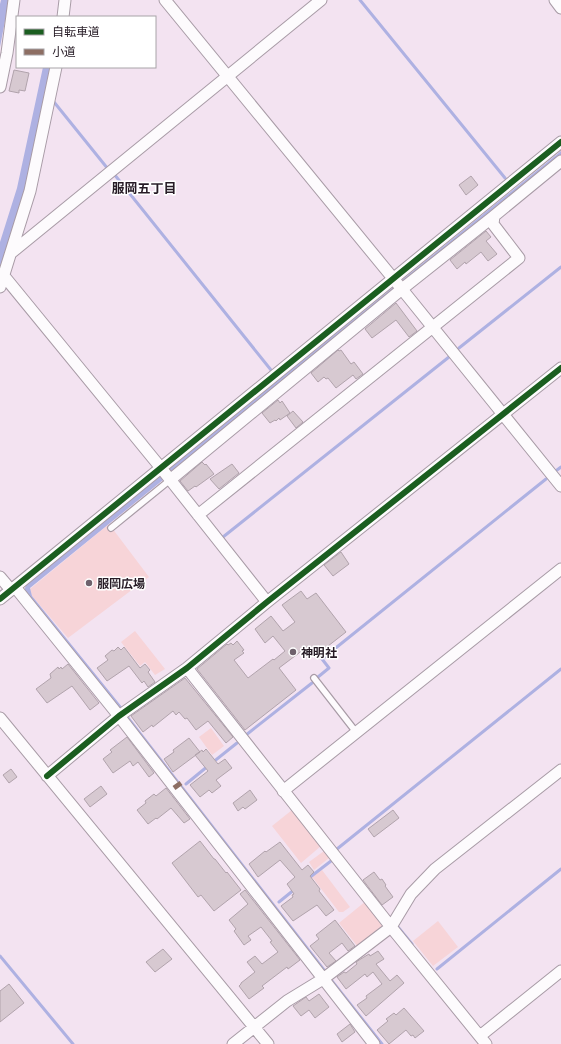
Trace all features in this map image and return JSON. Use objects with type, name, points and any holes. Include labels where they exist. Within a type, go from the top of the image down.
[{"type":"street","points":[[0,87],[7,53],[14,0]]},
{"type":"street","points":[[63,16],[65,0]]},
{"type":"street","points":[[165,0],[394,278],[561,486]]},
{"type":"street","points":[[11,253],[321,0]]},
{"type":"street","points":[[555,0],[561,8]]},
{"type":"street","points":[[0,287],[30,191],[56,68]]},
{"type":"street","points":[[0,599],[561,142]]},
{"type":"street","points":[[170,480],[402,288],[561,162]]},
{"type":"street","points":[[198,515],[519,258],[493,224],[494,216]]},
{"type":"street","points":[[4,276],[161,468],[267,602]]},
{"type":"street","points":[[47,776],[119,716],[187,668],[267,602],[561,368]]},
{"type":"street","points":[[283,791],[561,569]]},
{"type":"street","points":[[0,577],[13,589],[119,716],[374,1044]]},
{"type":"street","points":[[187,668],[391,927],[483,1040],[561,971]]},
{"type":"street","points":[[0,718],[268,1044]]},
{"type":"street","points":[[233,1044],[288,1001],[323,979],[391,927],[411,894],[435,869],[561,770]]},
{"type":"lane","points":[[111,528],[170,480]]},
{"type":"lane","points":[[314,678],[356,732]]},
{"type":"shaded area","name":"服岡広場","points":[[109,524],[149,577],[68,638],[32,596],[30,589]]},
{"type":"shaded area","points":[[135,631],[165,669],[155,675],[145,662],[140,666],[121,642]]},
{"type":"shaded area","points":[[211,728],[224,746],[212,755],[199,737]]},
{"type":"shaded area","points":[[292,810],[321,846],[301,863],[272,826]]},
{"type":"shaded area","points":[[324,851],[329,858],[314,870],[309,862]]},
{"type":"shaded area","points":[[322,870],[350,907],[343,912],[339,912],[312,877]]},
{"type":"shaded area","points":[[366,901],[382,921],[382,926],[358,947],[339,923]]},
{"type":"shaded area","points":[[438,921],[458,947],[433,966],[413,941]]},
{"type":"water","points":[[1,0],[9,0],[0,47],[0,4]]},
{"type":"water","points":[[43,68],[52,68],[25,190],[0,269],[0,242],[17,188]]},
{"type":"water","points":[[561,151],[561,157],[30,588],[32,596],[122,707],[119,709],[24,591],[26,585]]},
{"type":"building","points":[[14,70],[29,73],[25,91],[19,90],[19,93],[9,91]]},
{"type":"building","points":[[471,176],[478,185],[466,195],[459,185]]},
{"type":"building","points":[[486,231],[491,237],[486,241],[497,254],[488,261],[481,252],[457,269],[450,260]]},
{"type":"building","points":[[396,303],[417,331],[409,337],[396,320],[372,338],[365,329]]},
{"type":"building","points":[[338,350],[341,350],[351,364],[354,362],[363,374],[356,379],[353,375],[336,388],[328,378],[326,379],[324,377],[318,382],[311,373]]},
{"type":"building","points":[[278,400],[280,403],[282,401],[290,413],[280,420],[279,418],[270,423],[262,413]]},
{"type":"building","points":[[293,411],[303,422],[296,428],[287,416]]},
{"type":"building","points":[[202,462],[205,465],[206,464],[214,474],[188,491],[180,481]]},
{"type":"building","points":[[232,464],[239,473],[219,489],[210,479]]},
{"type":"building","points":[[341,552],[349,564],[333,576],[324,565]]},
{"type":"building","points":[[301,591],[307,599],[316,593],[346,632],[314,657],[307,647],[279,668],[296,690],[245,730],[197,669],[227,644],[228,645],[231,643],[233,645],[237,641],[244,650],[242,651],[244,653],[234,660],[248,678],[273,659],[274,660],[285,651],[273,636],[265,643],[255,629],[271,616],[283,631],[295,622],[282,605]]},
{"type":"building","points":[[118,647],[121,650],[124,647],[140,668],[145,664],[150,670],[148,672],[155,682],[148,687],[144,681],[142,683],[129,666],[107,681],[97,668],[108,660],[105,656]]},
{"type":"building","points":[[68,664],[99,703],[90,710],[72,686],[47,703],[36,689],[51,678],[50,674],[58,667],[59,669],[61,667],[62,669]]},
{"type":"building","points":[[185,678],[233,737],[226,743],[208,721],[196,730],[187,718],[185,719],[179,712],[176,715],[173,711],[153,727],[152,725],[143,732],[131,716]]},
{"type":"building","points":[[127,737],[154,773],[149,777],[138,762],[133,766],[130,761],[113,773],[103,759],[112,752],[110,750]]},
{"type":"building","points":[[189,738],[200,752],[173,772],[164,759]]},
{"type":"building","points":[[206,749],[218,764],[225,759],[232,768],[216,780],[221,786],[212,793],[209,790],[200,797],[190,785],[208,771],[195,755]]},
{"type":"building","points":[[11,769],[17,777],[9,783],[3,775]]},
{"type":"building","points":[[101,786],[107,794],[90,807],[84,799]]},
{"type":"building","points":[[166,788],[190,819],[184,823],[171,808],[148,824],[137,810],[154,794],[156,796]]},
{"type":"building","points":[[250,790],[257,800],[245,809],[243,807],[238,811],[233,803]]},
{"type":"building","points":[[393,810],[399,818],[374,837],[368,829]]},
{"type":"building","points":[[200,841],[241,890],[214,911],[201,895],[198,897],[172,863]]},
{"type":"building","points":[[280,842],[302,870],[308,865],[314,872],[310,876],[320,889],[319,891],[334,910],[326,916],[317,905],[293,921],[281,906],[293,897],[292,895],[294,894],[287,884],[295,877],[280,860],[258,877],[249,864],[265,851],[266,852]]},
{"type":"building","points":[[374,872],[380,880],[382,879],[393,897],[382,905],[363,880]]},
{"type":"building","points":[[245,890],[300,960],[288,969],[287,967],[262,986],[264,988],[249,999],[239,986],[255,972],[247,962],[255,956],[262,964],[278,952],[270,942],[272,941],[261,927],[248,936],[251,940],[244,945],[234,931],[236,929],[229,920],[248,904],[240,894]]},
{"type":"building","points":[[335,920],[355,946],[348,951],[342,943],[329,953],[336,961],[327,967],[310,946],[319,939],[316,935]]},
{"type":"building","points":[[163,949],[172,959],[155,972],[146,962]]},
{"type":"building","points":[[378,951],[384,959],[376,964],[390,981],[397,975],[404,983],[366,1016],[357,1005],[382,984],[373,972],[367,977],[365,974],[346,989],[337,977],[344,972],[346,973],[357,964],[356,962],[369,954],[370,956]]},
{"type":"building","points":[[9,984],[24,1003],[0,1022],[0,991]]},
{"type":"building","points":[[319,994],[329,1007],[315,1018],[309,1010],[301,1016],[293,1006],[306,997],[309,1001]]},
{"type":"building","points":[[404,1008],[424,1031],[415,1038],[406,1030],[389,1044],[377,1030],[388,1021],[386,1019],[394,1013],[396,1015]]},
{"type":"building","points":[[350,1024],[355,1032],[342,1042],[337,1034]]},
{"type":"waterway","points":[[360,0],[505,178]]},
{"type":"waterway","points":[[54,102],[108,169]]},
{"type":"waterway","points":[[114,174],[271,370]]},
{"type":"waterway","points":[[459,348],[561,267]]},
{"type":"waterway","points":[[223,537],[449,357]]},
{"type":"waterway","points":[[557,470],[561,467]]},
{"type":"waterway","points":[[318,677],[329,668],[322,659],[546,479]]},
{"type":"waterway","points":[[337,849],[561,669]]},
{"type":"waterway","points":[[246,735],[312,683]]},
{"type":"waterway","points":[[128,718],[324,970]]},
{"type":"waterway","points":[[212,763],[237,743]]},
{"type":"waterway","points":[[186,784],[208,766]]},
{"type":"waterway","points":[[309,878],[331,861]]},
{"type":"waterway","points":[[437,969],[561,869]]},
{"type":"waterway","points":[[279,902],[295,889]]},
{"type":"waterway","points":[[398,927],[412,944]]},
{"type":"waterway","points":[[0,956],[73,1044]]},
{"type":"waterway","points":[[332,981],[382,1044]]},
{"type":"marked path","points":[[174,788],[181,783]]},
{"type":"cycle path","points":[[0,599],[561,142]]},
{"type":"cycle path","points":[[47,776],[119,716],[187,668],[267,602],[561,368]]},
{"type":"place","name":"服岡広場","points":[[89,583]]},
{"type":"place","name":"神明社","points":[[293,652]]},
{"type":"district","name":"服岡五丁目","points":[[144,188]]}]
